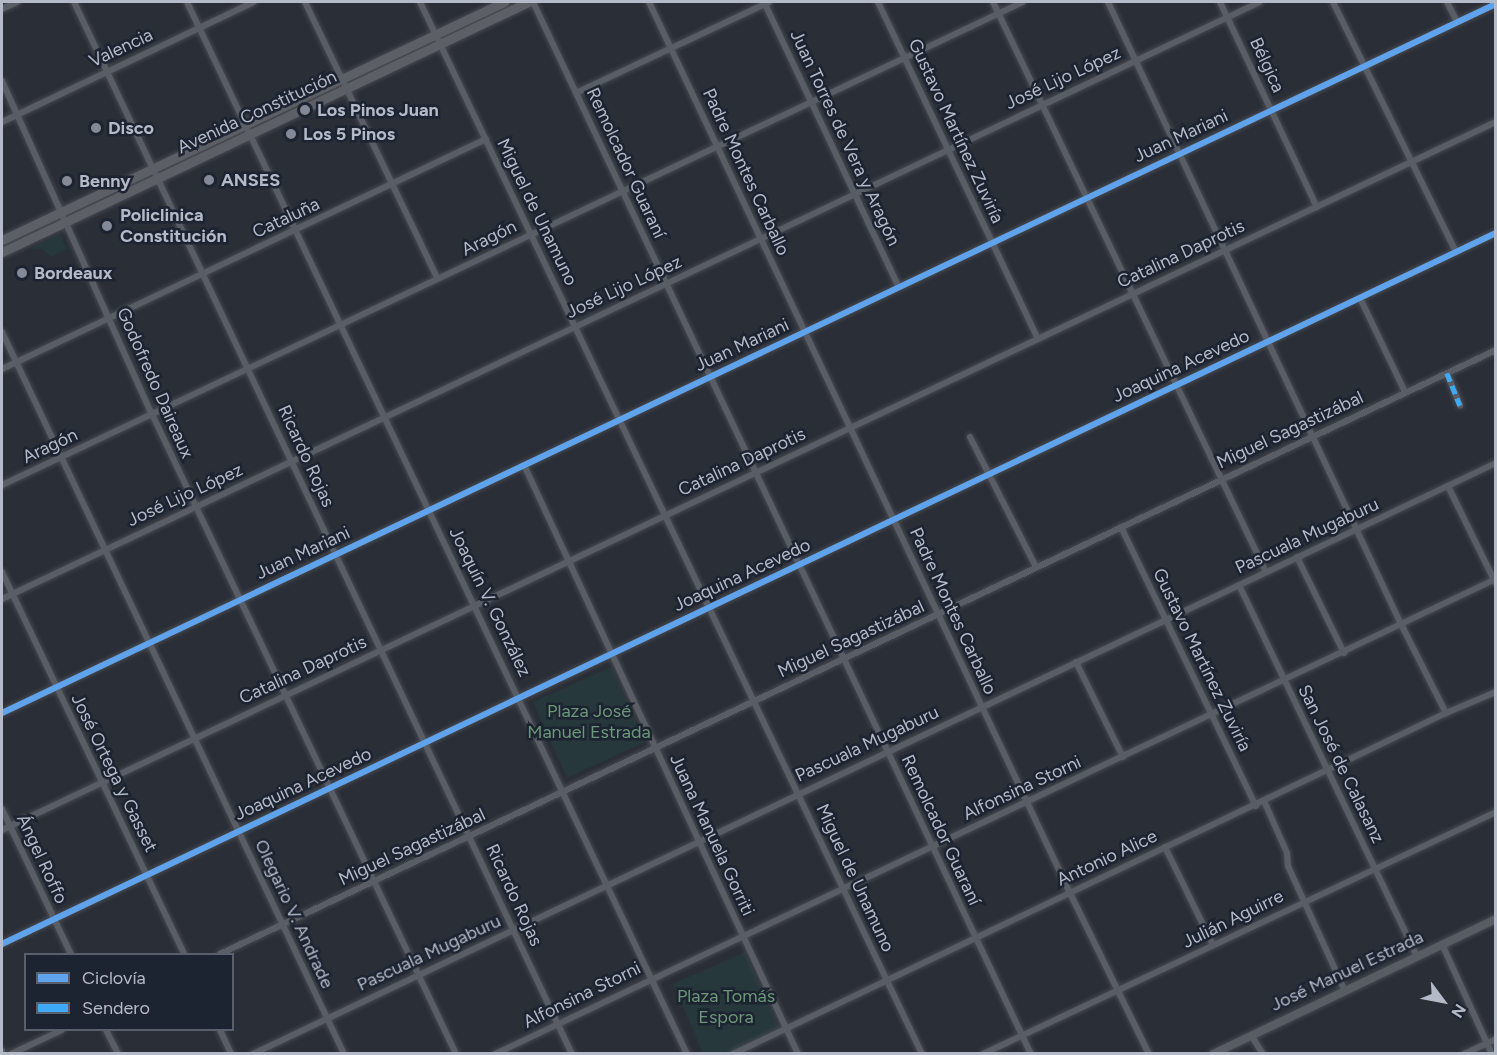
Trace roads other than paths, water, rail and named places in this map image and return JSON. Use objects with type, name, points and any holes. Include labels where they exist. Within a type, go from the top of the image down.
[{"type":"main road","name":"Avenida Constitución","points":[[438,39],[504,2]]},
{"type":"main road","name":"Avenida Constitución","points":[[2,240],[64,216],[438,39],[528,2]]},
{"type":"main road","name":"Avenida Constitución","points":[[2,252],[64,216]]},
{"type":"main road","name":"José Manuel Estrada","points":[[1214,1053],[1496,919]]},
{"type":"street","points":[[2,9],[17,2]]},
{"type":"street","name":"Ricardo Rojas","points":[[74,2],[572,1053]]},
{"type":"street","name":"Joaquín V. González","points":[[187,2],[520,697],[562,792],[687,1053]]},
{"type":"street","name":"Valencia","points":[[2,122],[254,2]]},
{"type":"street","points":[[305,2],[438,279]]},
{"type":"street","name":"Miguel de Unamuno","points":[[420,2],[922,1053]]},
{"type":"street","name":"Remolcador Guaraní","points":[[532,2],[1031,1053]]},
{"type":"street","name":"Padre Montes Carballo","points":[[649,2],[1117,992],[1149,1053]]},
{"type":"street","points":[[576,93],[766,2]]},
{"type":"street","name":"Juan Torres de Vera y Aragón","points":[[766,2],[899,287]]},
{"type":"street","name":"Gustavo Martínez Zuviría","points":[[878,2],[1038,339]]},
{"type":"street","points":[[993,2],[1266,572]]},
{"type":"street","name":"Aragón","points":[[2,485],[1023,2]]},
{"type":"street","points":[[1108,2],[1401,624],[1446,713]]},
{"type":"street","name":"Bélgica","points":[[1220,2],[1317,207]]},
{"type":"street","name":"José Lijo López","points":[[2,599],[1260,2]]},
{"type":"street","points":[[1334,2],[1456,252]]},
{"type":"street","points":[[1447,2],[1457,22]]},
{"type":"street","name":"Juan Mariani","points":[[2,713],[1496,4]]},
{"type":"street","name":"Godofredo Daireaux","points":[[2,81],[152,414],[456,1053]]},
{"type":"street","name":"Catalina Daprotis","points":[[2,830],[1496,122]]},
{"type":"street","name":"Cataluña","points":[[2,369],[486,139]]},
{"type":"street","name":"Joaquina Acevedo","points":[[2,944],[1496,233]]},
{"type":"street","points":[[1360,298],[1406,392]]},
{"type":"street","name":"Olegario V. Andrade","points":[[2,332],[344,1053]]},
{"type":"street","name":"Miguel Sagastizábal","points":[[222,953],[1496,350]]},
{"type":"street","points":[[1447,373],[1460,405]]},
{"type":"street","points":[[970,437],[1036,567]]},
{"type":"street","name":"Pascuala Mugaburu","points":[[253,1053],[1496,463]]},
{"type":"street","name":"Juana Manuela Gorriti","points":[[524,465],[798,1053]]},
{"type":"street","points":[[1448,486],[1495,581]]},
{"type":"street","name":"Gustavo Martínez Zuviría","points":[[1121,527],[1256,806]]},
{"type":"street","points":[[1297,557],[1344,653]]},
{"type":"street","name":"José Ortega y Gasset","points":[[2,572],[184,953]]},
{"type":"street","name":"Alfonsina Storni","points":[[495,1053],[1495,581]]},
{"type":"street","name":"San José de Calasanz","points":[[1239,585],[1417,956]]},
{"type":"street","points":[[1076,662],[1123,757]]},
{"type":"street","name":"Antonio Alice","points":[[733,1053],[1256,806],[1446,713],[1496,692]]},
{"type":"street","points":[[1264,801],[1287,853],[1288,866],[1345,991]]},
{"type":"street","name":"Ángel Roffo","points":[[2,809],[71,953]]},
{"type":"street","name":"Julián Aguirre","points":[[983,1053],[1496,812]]},
{"type":"street","points":[[1165,847],[1213,945]]},
{"type":"street","points":[[1442,944],[1492,1053]]},
{"type":"street","points":[[11,1053],[58,1031]]},
{"type":"street","points":[[107,1031],[118,1053]]},
{"type":"street","points":[[221,1031],[231,1053]]},
{"type":"street","points":[[1251,1035],[1263,1053]]},
{"type":"street","points":[[1464,1053],[1496,1039]]},
{"type":"place","name":"Los Pinos Juan","points":[[305,110]]},
{"type":"place","name":"Disco","points":[[96,128]]},
{"type":"place","name":"Los 5 Pinos","points":[[291,134]]},
{"type":"place","name":"ANSES","points":[[209,180]]},
{"type":"place","name":"Benny","points":[[67,181]]},
{"type":"place","name":"Policlinica Constitución","points":[[107,226]]},
{"type":"place","name":"Bordeaux","points":[[22,273]]},
{"type":"park label","name":"Plaza José Manuel Estrada","points":[[589,722]]},
{"type":"park label","name":"Plaza Tomás Espora","points":[[726,1007]]}]
